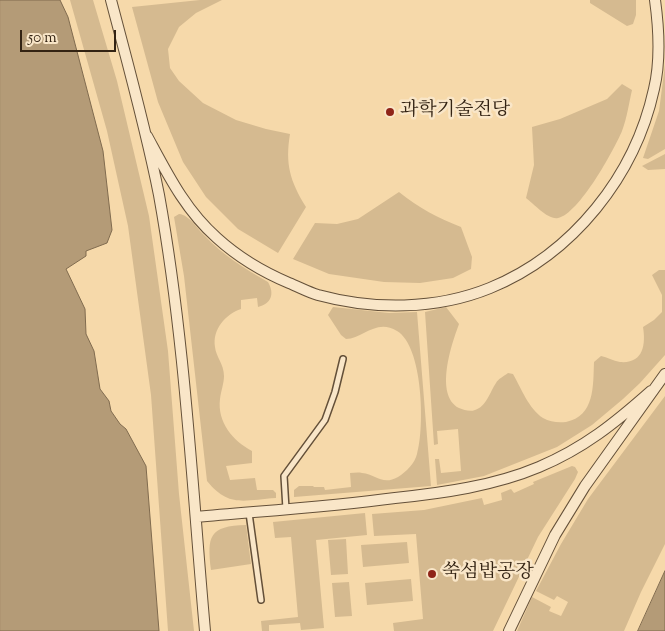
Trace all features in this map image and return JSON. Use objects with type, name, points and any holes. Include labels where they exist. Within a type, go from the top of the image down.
[{"type":"street","points":[[111,0],[147,136],[168,255],[182,362],[205,631]]},
{"type":"street","points":[[147,136],[172,183],[202,224],[250,264],[271,275],[316,295],[356,303],[405,306],[445,301],[468,295],[490,288],[545,257],[592,214],[627,164],[643,126],[654,88],[659,50],[655,0]]},
{"type":"street","points":[[509,631],[554,535],[585,486],[651,391],[665,374]]},
{"type":"street","points":[[196,517],[362,502],[436,493],[520,474],[541,466],[592,439],[615,424],[651,391]]},
{"type":"lane","points":[[286,509],[284,476],[325,420],[335,392],[343,359]]},
{"type":"lane","points":[[249,512],[261,600]]},
{"type":"shaded area","points":[[0,0],[60,0],[68,17],[103,151],[112,230],[107,243],[86,251],[86,256],[66,269],[85,309],[86,334],[94,351],[100,389],[109,401],[111,411],[126,429],[146,466],[159,631],[0,631]]},
{"type":"shaded area","points":[[70,0],[93,0],[117,81],[149,216],[168,351],[179,494],[194,631],[168,631],[151,395],[128,226],[107,131]]},
{"type":"shaded area","points":[[200,0],[222,0],[196,13],[179,27],[168,49],[170,68],[179,81],[203,103],[236,120],[290,134],[288,154],[290,172],[296,189],[306,207],[278,253],[238,229],[206,197],[183,162],[158,102],[132,7]]},
{"type":"shaded area","points":[[590,0],[636,0],[636,15],[633,24],[627,26],[590,3]]},
{"type":"shaded area","points":[[665,65],[665,149],[648,159],[643,158],[659,111]]},
{"type":"shaded area","points":[[622,84],[632,90],[622,131],[612,152],[595,180],[576,205],[558,218],[550,217],[526,198],[534,165],[532,127],[560,119],[607,99]]},
{"type":"shaded area","points":[[665,154],[665,169],[648,170],[642,166]]},
{"type":"shaded area","points":[[399,192],[429,212],[461,227],[472,257],[471,269],[453,278],[420,283],[384,282],[329,274],[293,259],[315,223],[337,224],[358,219]]},
{"type":"shaded area","points":[[179,214],[187,217],[212,243],[243,267],[268,282],[270,286],[271,298],[262,306],[258,307],[257,298],[241,300],[241,309],[225,318],[218,328],[215,340],[216,351],[224,372],[220,399],[221,415],[233,436],[252,451],[252,463],[226,466],[230,480],[255,478],[257,490],[273,490],[276,493],[276,498],[246,501],[230,499],[215,490],[207,481],[184,276],[174,217]]},
{"type":"shaded area","points":[[659,270],[665,270],[665,355],[640,383],[592,425],[557,447],[484,476],[437,485],[435,459],[439,459],[441,473],[461,471],[458,429],[437,431],[438,444],[434,445],[425,312],[446,307],[459,324],[449,356],[446,381],[447,392],[459,408],[471,411],[482,406],[497,382],[508,373],[513,374],[526,398],[538,414],[551,421],[566,422],[575,419],[587,407],[592,390],[594,362],[601,356],[620,362],[628,362],[638,357],[643,347],[643,327],[662,312],[662,295],[652,275]]},
{"type":"shaded area","points":[[333,307],[389,313],[417,312],[431,486],[294,497],[294,490],[299,486],[324,487],[325,490],[351,487],[350,473],[367,474],[383,480],[398,477],[412,464],[420,442],[420,388],[417,370],[406,340],[397,331],[383,327],[346,339],[341,335],[328,315]]},
{"type":"shaded area","points":[[665,396],[665,544],[624,631],[517,631],[532,597],[551,607],[549,611],[561,616],[568,602],[557,596],[554,600],[536,591],[588,499]]},
{"type":"shaded area","points":[[572,466],[578,472],[575,479],[538,537],[493,631],[394,631],[393,623],[423,619],[416,534],[374,536],[372,514],[424,510],[482,498],[484,505],[502,500],[501,493],[511,489],[514,493],[534,484],[533,482]]},
{"type":"shaded area","points":[[365,513],[367,535],[316,540],[324,628],[301,630],[300,623],[269,625],[269,631],[262,631],[261,621],[298,617],[291,537],[275,538],[273,522]]},
{"type":"shaded area","points":[[246,525],[251,564],[211,570],[210,549],[213,535],[224,528]]},
{"type":"shaded area","points":[[346,539],[348,574],[331,575],[328,540]]},
{"type":"shaded area","points":[[407,542],[409,563],[363,567],[361,545]]},
{"type":"shaded area","points":[[665,571],[665,631],[638,631]]},
{"type":"shaded area","points":[[411,579],[413,601],[367,605],[365,583]]},
{"type":"shaded area","points":[[349,582],[352,616],[335,617],[332,583]]},
{"type":"place","name":"과학기술전당","points":[[390,112]]},
{"type":"place","name":"쑥섬밥공장","points":[[432,574]]}]
